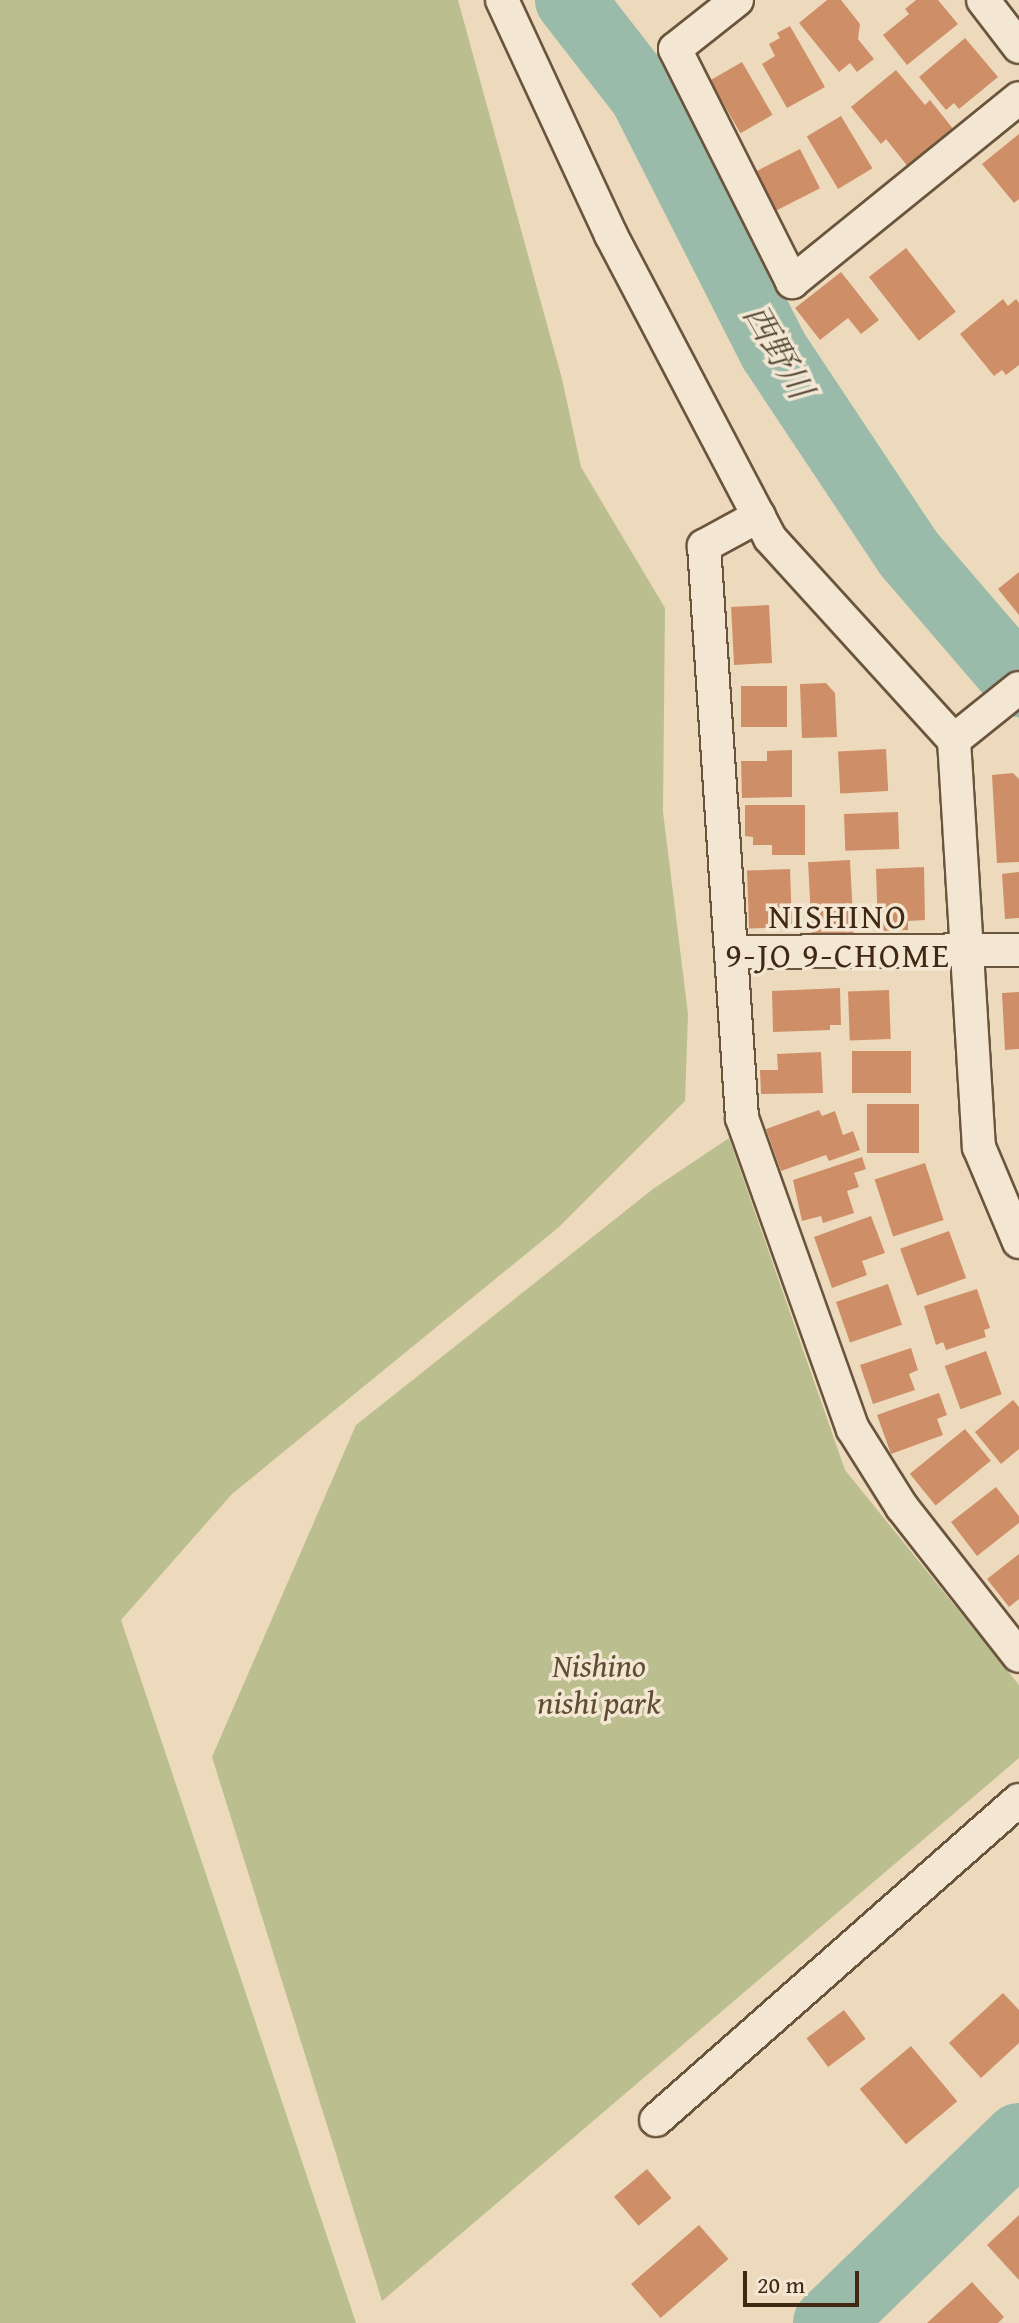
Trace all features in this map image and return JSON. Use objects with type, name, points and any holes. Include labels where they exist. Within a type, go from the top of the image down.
[{"type":"street","points":[[502,0],[611,235],[770,538],[954,740],[979,1147],[1019,1242]]},
{"type":"street","points":[[737,0],[675,49],[792,282],[1019,98]]},
{"type":"street","points":[[983,0],[1019,47]]},
{"type":"street","points":[[759,516],[704,546],[742,1118],[853,1429],[902,1507],[1019,1656]]},
{"type":"street","points":[[954,740],[1006,697]]},
{"type":"street","points":[[731,952],[1019,950]]},
{"type":"street","points":[[656,2120],[1019,1800]]},
{"type":"green space","points":[[0,0],[458,0],[562,379],[581,467],[665,608],[663,812],[688,1014],[685,1101],[559,1227],[232,1494],[121,1620],[356,2323],[0,2323]]},
{"type":"green space","name":"Nishino nishi park","points":[[729,1138],[845,1470],[1019,1685],[1019,1758],[382,2301],[212,1757],[356,1425],[653,1189]]},
{"type":"building","points":[[827,0],[841,0],[860,24],[858,39],[874,59],[857,72],[850,63],[839,72],[799,23]]},
{"type":"building","points":[[916,0],[938,0],[958,24],[907,65],[883,35],[909,14],[905,9]]},
{"type":"building","points":[[790,26],[825,87],[787,108],[762,64],[775,56],[769,44],[780,38],[777,33]]},
{"type":"building","points":[[965,38],[998,77],[959,109],[954,103],[946,110],[919,77]]},
{"type":"building","points":[[742,62],[772,115],[740,133],[710,80]]},
{"type":"building","points":[[896,70],[925,105],[930,100],[954,130],[909,168],[886,139],[881,144],[851,107]]},
{"type":"building","points":[[841,116],[872,168],[838,189],[807,137]]},
{"type":"building","points":[[1019,134],[1019,199],[1014,203],[982,164]]},
{"type":"building","points":[[800,149],[820,188],[775,211],[755,172]]},
{"type":"building","points":[[906,248],[956,312],[919,341],[869,277]]},
{"type":"building","points":[[841,272],[879,320],[861,334],[848,318],[820,340],[795,308]]},
{"type":"building","points":[[1003,299],[1008,306],[1016,299],[1019,303],[1019,365],[1006,375],[1002,370],[994,376],[960,334]]},
{"type":"building","points":[[1019,572],[1019,615],[998,589]]},
{"type":"building","points":[[769,605],[772,663],[734,665],[731,607]]},
{"type":"building","points":[[826,683],[835,693],[837,737],[802,738],[800,684]]},
{"type":"building","points":[[741,686],[787,686],[787,727],[741,727]]},
{"type":"building","points":[[886,749],[888,791],[840,793],[838,752]]},
{"type":"building","points":[[792,750],[792,797],[742,798],[741,761],[767,761],[767,751]]},
{"type":"building","points":[[1013,773],[1019,779],[1019,862],[997,863],[992,775]]},
{"type":"building","points":[[745,805],[805,805],[805,855],[772,855],[772,845],[753,845],[753,837],[745,836]]},
{"type":"building","points":[[898,812],[899,849],[845,851],[844,814]]},
{"type":"building","points":[[850,860],[854,938],[812,940],[808,862]]},
{"type":"building","points":[[924,867],[925,920],[908,921],[908,930],[878,931],[876,869]]},
{"type":"building","points":[[790,869],[792,927],[749,928],[747,871]]},
{"type":"building","points":[[1019,872],[1019,918],[1005,919],[1002,874]]},
{"type":"building","points":[[840,988],[841,1025],[830,1025],[830,1030],[773,1032],[772,991]]},
{"type":"building","points":[[889,990],[891,1039],[850,1040],[848,991]]},
{"type":"building","points":[[1019,992],[1019,1049],[1005,1050],[1002,993]]},
{"type":"building","points":[[852,1051],[911,1051],[911,1093],[852,1093]]},
{"type":"building","points":[[821,1052],[823,1093],[761,1094],[760,1070],[778,1070],[777,1054]]},
{"type":"building","points":[[867,1104],[919,1104],[919,1153],[867,1153]]},
{"type":"building","points":[[819,1110],[822,1116],[835,1111],[843,1135],[853,1131],[860,1150],[829,1161],[826,1155],[781,1171],[766,1129]]},
{"type":"building","points":[[862,1157],[866,1169],[854,1173],[859,1187],[847,1191],[854,1213],[823,1223],[821,1216],[802,1221],[793,1180]]},
{"type":"building","points":[[925,1163],[944,1220],[893,1236],[875,1179]]},
{"type":"building","points":[[871,1216],[885,1253],[862,1261],[867,1275],[832,1288],[814,1237]]},
{"type":"building","points":[[949,1231],[966,1278],[917,1296],[900,1249]]},
{"type":"building","points":[[888,1284],[902,1325],[850,1343],[836,1302]]},
{"type":"building","points":[[977,1289],[990,1328],[984,1330],[986,1337],[946,1350],[943,1342],[936,1345],[924,1306]]},
{"type":"building","points":[[911,1348],[918,1370],[909,1374],[915,1390],[873,1404],[860,1365]]},
{"type":"building","points":[[986,1351],[1002,1394],[960,1409],[945,1366]]},
{"type":"building","points":[[939,1393],[947,1415],[937,1419],[943,1435],[891,1454],[877,1415]]},
{"type":"building","points":[[1013,1400],[1019,1407],[1019,1449],[1001,1464],[975,1432]]},
{"type":"building","points":[[965,1429],[991,1461],[936,1506],[910,1474]]},
{"type":"building","points":[[996,1487],[1019,1516],[1019,1523],[977,1556],[951,1522]]},
{"type":"building","points":[[1019,1554],[1019,1599],[1009,1607],[987,1579]]},
{"type":"building","points":[[1003,1993],[1019,2010],[1019,2043],[981,2078],[949,2043]]},
{"type":"building","points":[[844,2010],[866,2039],[828,2067],[806,2038]]},
{"type":"building","points":[[911,2046],[957,2101],[906,2144],[860,2089]]},
{"type":"building","points":[[647,2169],[671,2198],[638,2226],[614,2197]]},
{"type":"building","points":[[1019,2215],[1019,2280],[987,2245]]},
{"type":"building","points":[[699,2225],[729,2259],[661,2318],[631,2284]]},
{"type":"building","points":[[972,2282],[1004,2317],[998,2323],[927,2323]]},
{"type":"waterway","name":"西野川","points":[[570,0],[644,95],[774,351],[909,554],[1019,682]]},
{"type":"waterway","name":"西野川","points":[[828,2323],[1019,2138]]},
{"type":"district","name":"NISHINO 9-JO 9-CHOME","points":[[838,934]]}]
